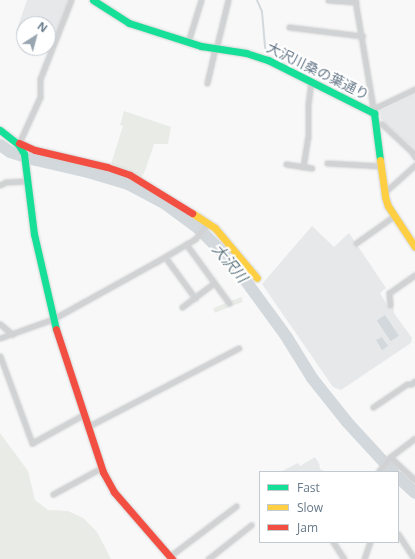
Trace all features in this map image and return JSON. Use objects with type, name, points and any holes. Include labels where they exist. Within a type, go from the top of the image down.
[{"type":"street","points":[[18,143],[40,97],[40,79],[71,0]]},
{"type":"street","name":"大沢川桑の葉通り","points":[[94,0],[111,13],[129,23],[188,42],[216,49],[254,55],[374,111],[388,206],[415,247]]},
{"type":"street","points":[[188,42],[201,0]]},
{"type":"street","points":[[207,83],[228,0]]},
{"type":"street","points":[[328,0],[356,1],[374,111],[415,89]]},
{"type":"street","points":[[219,9],[226,11]]},
{"type":"street","points":[[290,26],[362,36]]},
{"type":"street","points":[[303,166],[308,137],[308,105],[311,81]]},
{"type":"street","points":[[376,124],[382,124],[412,152],[415,157]]},
{"type":"street","points":[[0,130],[18,143],[35,150],[108,167],[130,175],[172,199],[207,225],[215,228],[257,278]]},
{"type":"street","points":[[18,143],[22,150],[25,163],[26,181],[34,234],[53,319],[82,414],[101,468],[114,492],[171,558],[236,506]]},
{"type":"street","points":[[327,162],[382,166]]},
{"type":"street","points":[[286,164],[312,168]]},
{"type":"street","points":[[385,192],[415,165]]},
{"type":"street","points":[[0,185],[6,182],[26,181]]},
{"type":"street","points":[[356,243],[394,216]]},
{"type":"street","points":[[0,338],[53,319],[165,257],[197,236],[207,225]]},
{"type":"street","points":[[186,244],[229,303]]},
{"type":"street","points":[[165,257],[195,298]]},
{"type":"street","points":[[390,305],[389,293],[415,275]]},
{"type":"street","points":[[182,307],[214,283]]},
{"type":"street","points":[[0,324],[12,334]]},
{"type":"street","points":[[87,427],[239,348]]},
{"type":"street","points":[[0,356],[32,443],[82,414]]},
{"type":"street","points":[[373,407],[406,384],[411,384],[415,381]]},
{"type":"street","points":[[380,470],[389,458],[415,438]]},
{"type":"street","points":[[389,458],[415,480]]},
{"type":"street","points":[[53,494],[101,468]]},
{"type":"street","points":[[208,559],[251,525]]},
{"type":"street","points":[[399,536],[414,559]]},
{"type":"street","points":[[334,543],[344,559]]},
{"type":"street","points":[[364,559],[370,543]]},
{"type":"shaded area","points":[[27,0],[69,0],[56,32],[56,16],[22,16]]},
{"type":"shaded area","points":[[415,94],[415,150],[381,119],[380,111]]},
{"type":"shaded area","points":[[124,111],[171,127],[168,144],[154,144],[145,171],[141,178],[111,164],[123,126],[120,125]]},
{"type":"shaded area","points":[[312,226],[334,247],[349,233],[386,288],[380,293],[387,305],[393,305],[394,313],[412,338],[411,343],[341,390],[333,387],[262,284]]},
{"type":"shaded area","points":[[241,297],[243,302],[215,313],[213,308]]},
{"type":"shaded area","points":[[385,315],[399,336],[391,341],[377,321]]},
{"type":"shaded area","points":[[382,337],[388,346],[382,350],[376,340]]},
{"type":"shaded area","points":[[0,433],[28,471],[35,500],[48,510],[68,511],[83,518],[97,532],[111,559],[0,559]]},
{"type":"shaded area","points":[[315,457],[321,470],[324,471],[282,471],[298,463],[300,466]]},
{"type":"waterway","points":[[257,0],[262,12],[265,49]]},
{"type":"waterway","name":"大沢川","points":[[0,145],[10,152],[36,160],[88,172],[128,184],[164,203],[198,228],[232,262],[286,336],[312,378],[347,422],[392,471]]},
{"type":"waterway","name":"大沢川","points":[[399,478],[415,493]]},
{"type":"traffic: fast","points":[[93,0],[129,23],[201,46],[246,53],[268,60],[374,113],[380,160]]},
{"type":"traffic: fast","points":[[0,130],[18,144],[24,154],[34,234],[56,329]]},
{"type":"traffic: slow","points":[[380,160],[385,197],[388,206],[415,247]]},
{"type":"traffic: slow","points":[[192,213],[215,228],[257,278]]},
{"type":"traffic: jam","points":[[19,143],[35,150],[107,167],[130,175],[192,213]]},
{"type":"traffic: jam","points":[[56,329],[103,472],[114,492],[172,559]]}]
